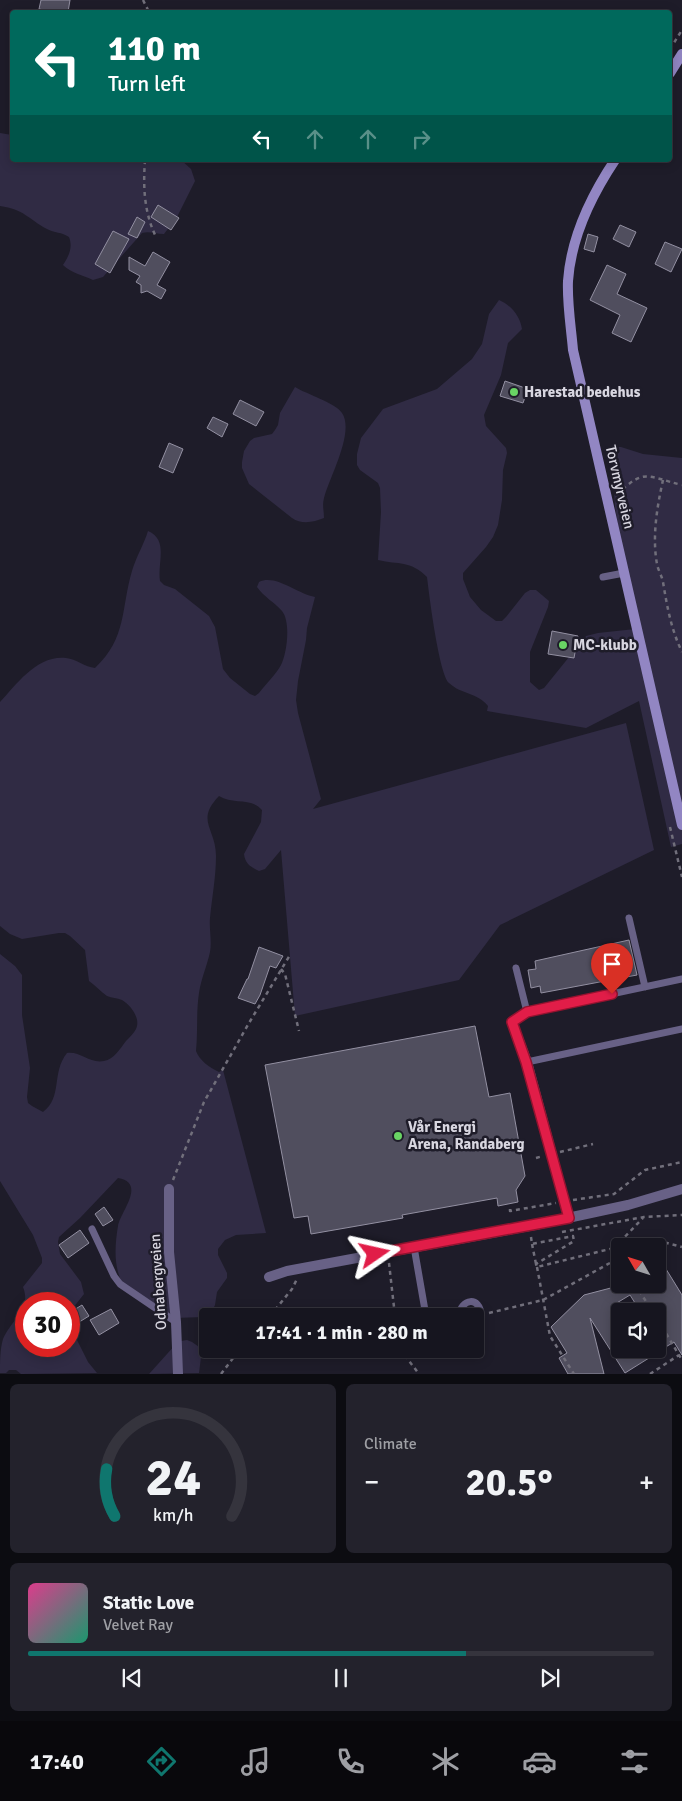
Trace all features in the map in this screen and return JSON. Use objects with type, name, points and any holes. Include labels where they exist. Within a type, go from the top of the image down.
[{"type":"main road","points":[[672,71],[682,54]]},
{"type":"main road","name":"Torvmyrveien","points":[[614,162],[588,206],[573,246],[568,281],[573,350],[682,825]]},
{"type":"street","points":[[512,1022],[526,1062],[569,1218]]},
{"type":"street","name":"Odnabergveien","points":[[169,1189],[169,1252],[176,1322],[178,1374]]},
{"type":"street","points":[[269,1276],[569,1218],[628,1205],[682,1189]]},
{"type":"lane","points":[[603,577],[624,573]]},
{"type":"lane","points":[[629,918],[645,987]]},
{"type":"lane","points":[[516,968],[527,1012]]},
{"type":"lane","points":[[512,1022],[527,1012],[682,979]]},
{"type":"lane","points":[[526,1062],[682,1029]]},
{"type":"lane","points":[[92,1229],[114,1276],[120,1284],[176,1322]]},
{"type":"lane","points":[[414,1247],[425,1308]]},
{"type":"lane","points":[[460,1308],[465,1303],[471,1302],[477,1304],[479,1308]]},
{"type":"path","points":[[672,46],[682,30]]},
{"type":"path","points":[[144,162],[145,204],[148,219],[156,237]]},
{"type":"path","points":[[608,501],[633,479],[641,476],[682,485]]},
{"type":"path","points":[[663,480],[656,520],[655,545],[657,566],[662,578],[669,618],[682,652]]},
{"type":"path","points":[[169,1189],[204,1102],[249,1022],[290,955]]},
{"type":"path","points":[[281,969],[285,974],[299,1031]]},
{"type":"path","points":[[536,1158],[593,1144]]},
{"type":"path","points":[[510,1209],[510,1212],[530,1207],[614,1194],[645,1170],[682,1162]]},
{"type":"path","points":[[556,1233],[644,1217],[682,1215]]},
{"type":"path","points":[[624,1238],[644,1217]]},
{"type":"path","points":[[532,1244],[574,1236],[574,1241],[536,1266]]},
{"type":"path","points":[[531,1237],[550,1336],[574,1374]]},
{"type":"path","points":[[666,1243],[682,1247]]},
{"type":"path","points":[[536,1266],[611,1249]]},
{"type":"path","points":[[389,1262],[394,1308]]},
{"type":"path","points":[[484,1314],[543,1300],[611,1264]]},
{"type":"path","points":[[276,1308],[296,1281],[297,1270]]},
{"type":"path","points":[[666,1333],[682,1360]]},
{"type":"path","points":[[650,1374],[679,1355]]},
{"type":"path","points":[[221,1374],[233,1358]]},
{"type":"path","points":[[407,1358],[419,1374]]},
{"type":"shaded area","points":[[0,133],[10,135],[10,162],[183,162],[191,169],[195,181],[177,217],[164,234],[142,233],[103,277],[93,280],[73,272],[63,265],[70,251],[69,237],[47,229],[15,209],[0,206]]},
{"type":"shaded area","points":[[499,300],[514,312],[522,329],[508,343],[501,375],[484,415],[486,426],[506,448],[502,500],[498,525],[493,537],[463,573],[463,579],[470,597],[481,610],[496,621],[502,621],[525,593],[530,590],[536,590],[549,601],[530,652],[530,682],[539,690],[544,688],[586,636],[635,629],[615,507],[612,458],[618,447],[643,454],[682,458],[682,844],[671,847],[639,701],[586,728],[487,711],[488,706],[484,701],[454,687],[445,677],[435,633],[427,577],[410,565],[378,560],[381,512],[380,488],[378,483],[360,470],[357,465],[357,454],[361,438],[383,409],[437,389],[472,359],[482,344],[489,314]]},
{"type":"shaded area","points":[[295,387],[339,409],[345,421],[340,455],[323,501],[324,518],[316,521],[300,522],[292,518],[249,484],[242,468],[244,451],[250,441],[254,438],[272,434],[278,425],[280,413]]},
{"type":"shaded area","points":[[148,531],[158,540],[161,553],[160,581],[164,585],[175,589],[209,616],[215,627],[223,669],[230,678],[255,696],[281,665],[287,638],[285,616],[257,587],[259,582],[266,580],[279,582],[315,597],[307,628],[296,700],[321,799],[313,809],[626,723],[654,850],[500,925],[459,980],[295,1016],[281,850],[265,869],[259,871],[249,865],[244,854],[261,822],[262,810],[258,806],[247,802],[224,799],[219,796],[208,812],[208,825],[215,846],[216,864],[210,918],[211,948],[199,993],[196,1051],[202,1061],[209,1066],[219,1072],[223,1070],[266,1233],[236,1235],[225,1240],[218,1249],[218,1255],[227,1273],[227,1278],[217,1292],[214,1308],[199,1308],[199,1317],[174,1318],[123,1284],[116,1263],[117,1233],[120,1220],[130,1199],[131,1186],[126,1181],[118,1178],[59,1237],[60,1254],[81,1282],[84,1294],[80,1299],[80,1292],[24,1292],[23,1287],[42,1263],[42,1258],[33,1235],[0,1181],[0,954],[15,966],[22,975],[22,1015],[30,1068],[27,1097],[28,1103],[43,1112],[53,1099],[59,1069],[67,1053],[76,1054],[94,1061],[108,1060],[114,1056],[134,1032],[137,1021],[129,1005],[122,1000],[107,996],[89,981],[85,950],[70,936],[65,933],[59,933],[22,939],[10,934],[0,926],[0,702],[21,679],[46,661],[66,658],[95,668],[105,657],[118,634],[132,571]]},
{"type":"shaded area","points":[[15,1320],[15,1357],[80,1357],[80,1346],[88,1362],[97,1373],[21,1374],[16,1370],[9,1370],[6,1373],[0,1373],[3,1339]]},
{"type":"shaded area","points":[[187,1340],[199,1347],[199,1358],[201,1358],[199,1373],[149,1374],[176,1344]]},
{"type":"building","points":[[41,0],[70,0],[68,10],[39,9]]},
{"type":"building","points":[[158,205],[179,218],[171,230],[151,217]]},
{"type":"building","points":[[137,217],[145,222],[137,238],[128,234]]},
{"type":"building","points":[[620,225],[636,232],[629,247],[613,239]]},
{"type":"building","points":[[113,231],[129,239],[110,273],[95,264]]},
{"type":"building","points":[[588,234],[598,237],[594,252],[584,249]]},
{"type":"building","points":[[665,242],[682,249],[671,272],[655,264]]},
{"type":"building","points":[[153,252],[170,262],[157,285],[166,290],[161,299],[147,291],[141,293],[141,285],[136,282],[140,276],[129,270],[129,257],[145,266]]},
{"type":"building","points":[[607,265],[626,274],[617,294],[647,308],[631,342],[612,333],[620,315],[590,300]]},
{"type":"building","name":"Harestad bedehus","points":[[505,381],[528,389],[523,403],[500,396]]},
{"type":"building","points":[[240,400],[264,412],[256,426],[233,414]]},
{"type":"building","points":[[213,417],[228,424],[222,437],[207,428]]},
{"type":"building","points":[[169,443],[183,449],[173,473],[159,467]]},
{"type":"building","name":"MC-klubb","points":[[552,631],[578,636],[574,658],[548,654]]},
{"type":"building","points":[[629,940],[637,975],[541,993],[540,986],[531,988],[528,970],[536,969],[535,961]]},
{"type":"building","points":[[259,947],[283,956],[276,968],[270,966],[255,1004],[238,998],[248,979]]},
{"type":"building","name":"Vår Energi Arena, Randaberg","points":[[475,1026],[489,1097],[510,1093],[525,1176],[516,1190],[518,1202],[498,1206],[497,1198],[402,1215],[403,1218],[311,1234],[308,1216],[294,1218],[265,1065]]},
{"type":"building","points":[[104,1207],[113,1220],[103,1226],[95,1214]]},
{"type":"building","points":[[80,1230],[89,1243],[68,1258],[59,1245]]},
{"type":"building","points":[[666,1269],[682,1295],[682,1355],[674,1342],[666,1347],[666,1303],[635,1303],[630,1295],[617,1303],[611,1303],[611,1351],[590,1318],[604,1374],[568,1374],[559,1358],[567,1353],[551,1327],[584,1295],[611,1288],[611,1293],[666,1293]]},
{"type":"building","points":[[82,1305],[89,1316],[80,1322],[80,1306]]},
{"type":"building","points":[[111,1309],[119,1323],[99,1335],[90,1320]]},
{"type":"building","points":[[615,1358],[649,1358],[625,1373]]},
{"type":"place","name":"Harestad bedehus","points":[[514,392]]},
{"type":"place","name":"MC-klubb","points":[[563,645]]},
{"type":"place","name":"Vår Energi Arena, Randaberg","points":[[398,1136]]},
{"type":"route","points":[[375,1254],[569,1218],[526,1062],[512,1022],[527,1012],[612,994]]}]
